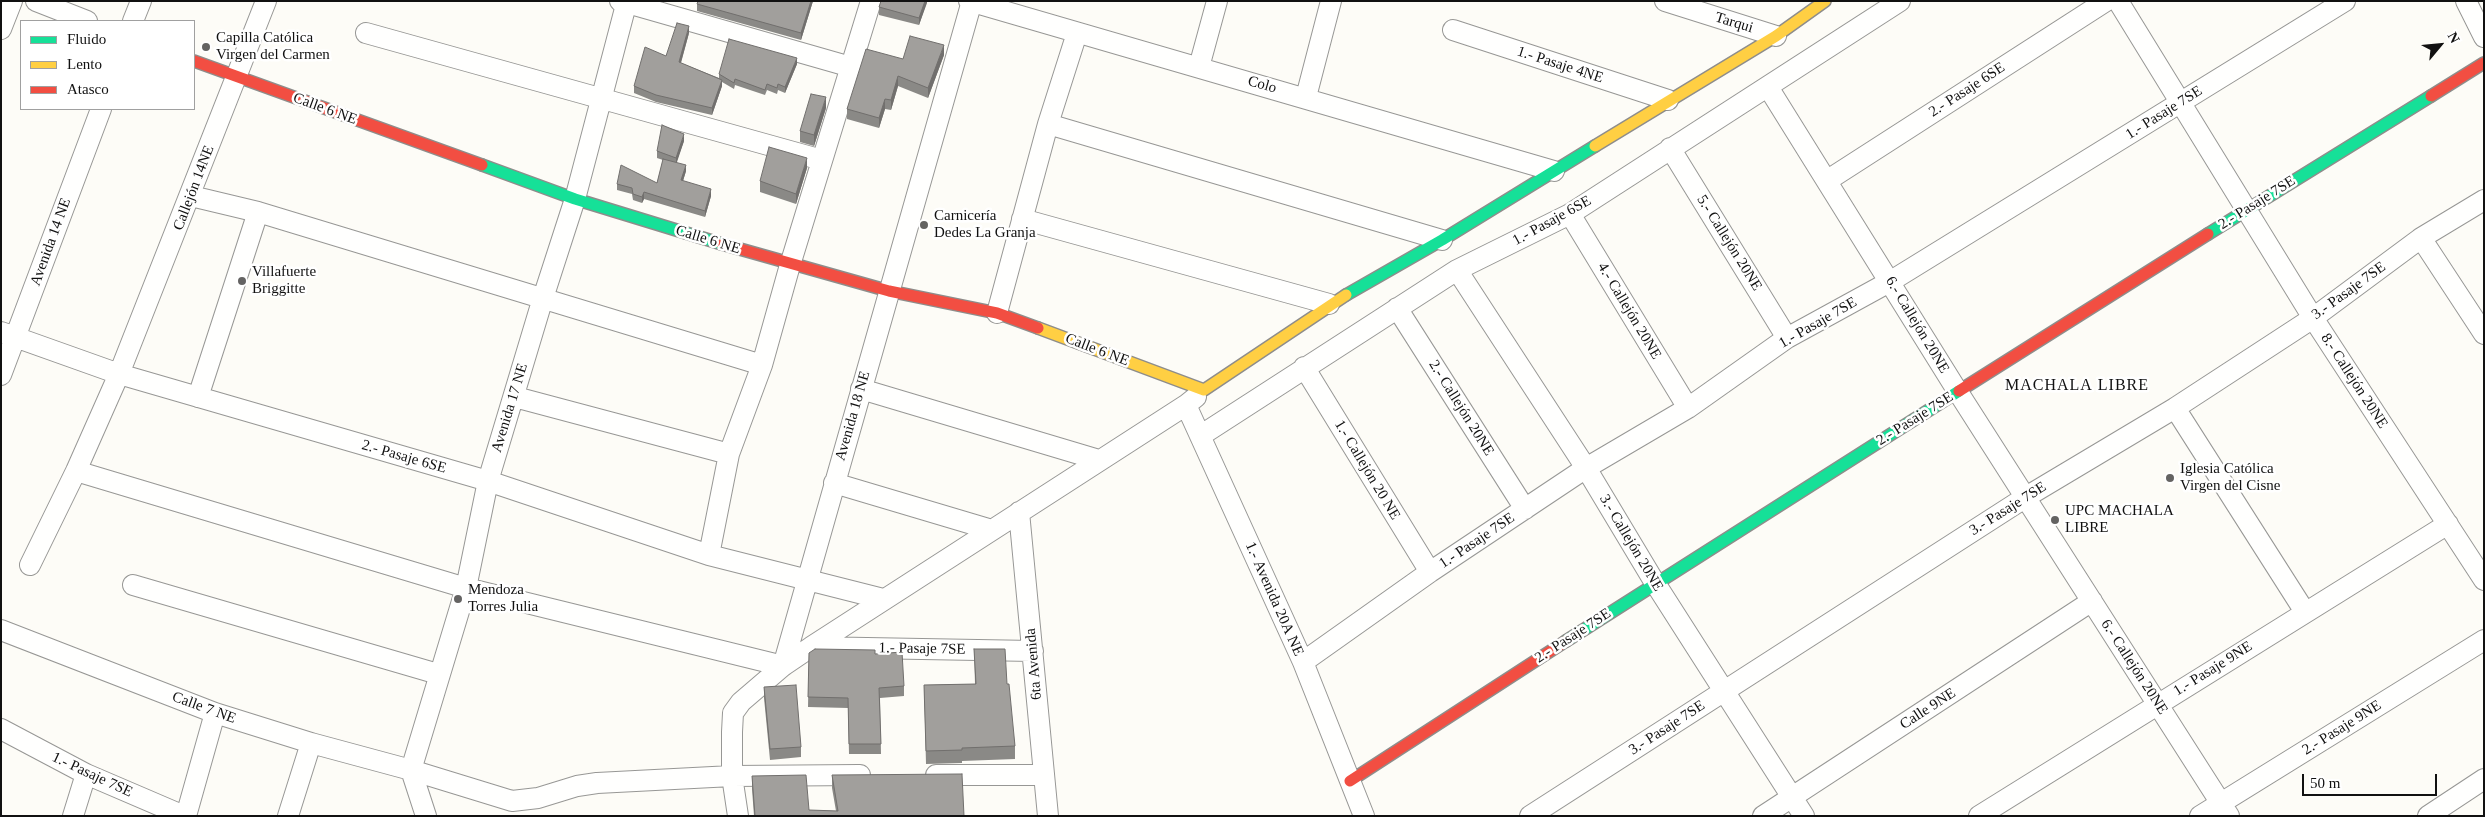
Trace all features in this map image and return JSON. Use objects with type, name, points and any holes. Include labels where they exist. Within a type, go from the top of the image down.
[{"type":"street","points":[[1,29],[12,1]]},
{"type":"street","points":[[36,1],[84,20]]},
{"type":"street","points":[[133,20],[141,1]]},
{"type":"street","name":"Callejón 14NE","points":[[30,565],[76,471],[119,374],[191,196],[266,1]]},
{"type":"street","points":[[710,555],[730,454],[762,365],[790,266],[871,1]]},
{"type":"street","points":[[1199,68],[1217,1]]},
{"type":"street","points":[[1306,97],[1331,1]]},
{"type":"street","name":"Tarqui","points":[[1664,1],[1776,36]]},
{"type":"street","points":[[738,816],[732,776],[734,713],[741,702],[783,666],[1098,460],[1186,405],[1204,390],[1226,377],[1329,304],[1442,240],[1668,100],[1776,36],[1825,1]]},
{"type":"street","name":"1.- Pasaje 6SE","points":[[1200,436],[1304,367],[1458,270],[1570,214],[1900,1]]},
{"type":"street","name":"2.- Pasaje 6SE","points":[[1828,180],[2106,1]]},
{"type":"street","name":"8.- Callejón 20NE","points":[[2118,1],[2313,318],[2484,580]]},
{"type":"street","name":"1.- Pasaje 7SE","points":[[1302,662],[1430,572],[1586,468],[1688,408],[1788,338],[1891,281],[2345,1]]},
{"type":"street","points":[[2466,1],[2484,37]]},
{"type":"street","points":[[625,2],[851,67]]},
{"type":"street","name":"Avenida 17 NE","points":[[411,770],[438,674],[466,588],[488,481],[575,199],[602,100],[625,2]]},
{"type":"street","name":"Colo","points":[[971,2],[1306,97],[1554,171]]},
{"type":"street","name":"Avenida 18 NE","points":[[783,666],[971,2]]},
{"type":"street","name":"1.- Pasaje 4NE","points":[[1452,30],[1668,100]]},
{"type":"street","points":[[366,33],[822,160]]},
{"type":"street","points":[[997,313],[1048,124],[1077,33]]},
{"type":"street","name":"Calle 6 NE","points":[[195,61],[575,199],[790,266],[890,291],[997,313],[1204,390]]},
{"type":"street","name":"2.- Pasaje 7SE","points":[[1350,781],[1656,583],[2246,210],[2484,63]]},
{"type":"street","name":"6.- Callejón 20NE","points":[[1768,87],[1891,281],[1958,392],[2224,809]]},
{"type":"street","name":"Avenida 14 NE","points":[[1,376],[9,335],[101,110]]},
{"type":"street","points":[[1048,124],[1442,240]]},
{"type":"street","name":"5.- Callejón 20NE","points":[[1670,148],[1788,338]]},
{"type":"street","points":[[191,196],[258,212],[762,365]]},
{"type":"street","name":"3.- Pasaje 7SE","points":[[1530,816],[2026,498],[2175,408],[2313,318],[2421,238],[2484,200]]},
{"type":"street","points":[[198,397],[258,212]]},
{"type":"street","name":"4.- Callejón 20NE","points":[[1570,214],[1688,408]]},
{"type":"street","points":[[1022,219],[1329,304]]},
{"type":"street","points":[[2421,238],[2484,334]]},
{"type":"street","name":"3.- Callejón 20NE","points":[[1458,270],[1586,468],[1656,583],[1804,816]]},
{"type":"street","name":"2.- Callejón 20NE","points":[[1397,308],[1525,509]]},
{"type":"street","name":"2.- Pasaje 6SE","points":[[9,335],[119,374],[488,481],[710,555],[807,582],[883,600]]},
{"type":"street","name":"1.- Callejón 20 NE","points":[[1304,367],[1430,572]]},
{"type":"street","points":[[860,389],[1098,460]]},
{"type":"street","points":[[515,396],[730,454]]},
{"type":"street","name":"1.- Avenida 20A NE","points":[[1186,405],[1302,662],[1364,816]]},
{"type":"street","points":[[2175,408],[2305,612]]},
{"type":"street","points":[[76,471],[466,588],[783,666]]},
{"type":"street","points":[[834,483],[992,530]]},
{"type":"street","name":"6ta Avenida","points":[[1019,512],[1048,816]]},
{"type":"street","name":"1.- Pasaje 9NE","points":[[1979,816],[2157,703],[2448,524]]},
{"type":"street","points":[[133,586],[438,674]]},
{"type":"street","name":"Calle 9NE","points":[[1763,816],[2092,601]]},
{"type":"street","name":"Calle 7 NE","points":[[1,630],[215,713],[512,801],[538,798],[577,786],[597,783],[732,776]]},
{"type":"street","name":"2.- Pasaje 9NE","points":[[2200,816],[2224,809],[2484,640]]},
{"type":"street","name":"1.- Pasaje 7SE","points":[[811,647],[1033,650]]},
{"type":"street","points":[[185,816],[215,713]]},
{"type":"street","name":"1.- Pasaje 7SE","points":[[1,729],[86,774],[185,816]]},
{"type":"street","points":[[288,816],[311,743]]},
{"type":"street","points":[[411,770],[426,816]]},
{"type":"street","points":[[74,816],[86,774]]},
{"type":"street","points":[[732,776],[878,775]]},
{"type":"street","points":[[918,775],[1044,775]]},
{"type":"street","points":[[2428,816],[2484,778]]},
{"type":"building","points":[[698,1],[811,1],[801,33],[697,4]]},
{"type":"building","points":[[881,1],[925,1],[919,18],[879,7]]},
{"type":"building","points":[[677,23],[689,26],[679,62],[722,80],[712,108],[656,95],[634,86],[645,47],[666,56]]},
{"type":"building","points":[[910,36],[944,45],[928,88],[898,76],[891,100],[885,99],[879,118],[847,109],[866,49],[903,59]]},
{"type":"building","points":[[729,39],[797,58],[785,87],[778,84],[777,88],[767,84],[765,90],[735,79],[734,83],[719,74]]},
{"type":"building","points":[[811,94],[826,97],[814,135],[800,131]]},
{"type":"building","points":[[662,125],[684,134],[676,158],[657,151]]},
{"type":"building","points":[[769,147],[807,158],[796,194],[760,181]]},
{"type":"building","points":[[663,159],[686,165],[681,180],[711,189],[705,211],[644,192],[642,197],[633,194],[632,188],[617,184],[621,165],[657,183]]},
{"type":"building","points":[[815,649],[875,650],[875,654],[902,652],[904,686],[879,688],[881,744],[849,744],[848,698],[808,697],[809,653]]},
{"type":"building","points":[[974,649],[1005,649],[1007,684],[1009,684],[1015,746],[926,751],[924,685],[976,684]]},
{"type":"building","points":[[796,685],[801,747],[770,749],[764,687]]},
{"type":"building","points":[[962,774],[964,816],[755,816],[752,776],[806,775],[809,810],[838,811],[832,775]]},
{"type":"traffic: fast","points":[[2208,234],[2431,96]]},
{"type":"traffic: fast","points":[[1346,295],[1442,240],[1595,146]]},
{"type":"traffic: fast","points":[[482,165],[575,199],[722,244]]},
{"type":"traffic: fast","points":[[1566,641],[1959,391]]},
{"type":"traffic: slow","points":[[1595,146],[1776,36],[1825,1]]},
{"type":"traffic: slow","points":[[1038,328],[1204,390],[1346,295]]},
{"type":"traffic: jam","points":[[195,61],[482,165]]},
{"type":"traffic: jam","points":[[2431,96],[2484,63]]},
{"type":"traffic: jam","points":[[1959,391],[2208,234]]},
{"type":"traffic: jam","points":[[722,244],[889,291],[997,313],[1038,328]]},
{"type":"traffic: jam","points":[[1350,781],[1566,641]]},
{"type":"place","name":"Capilla Católica Virgen del Carmen","points":[[206,47]]},
{"type":"place","name":"Carnicería Dedes La Granja","points":[[924,225]]},
{"type":"place","name":"Villafuerte Briggitte","points":[[242,281]]},
{"type":"place","name":"Iglesia Católica Virgen del Cisne","points":[[2170,478]]},
{"type":"place","name":"UPC MACHALA LIBRE","points":[[2055,520]]},
{"type":"place","name":"Mendoza Torres Julia","points":[[458,599]]},
{"type":"district","name":"MACHALA LIBRE","points":[[2077,386]]}]
